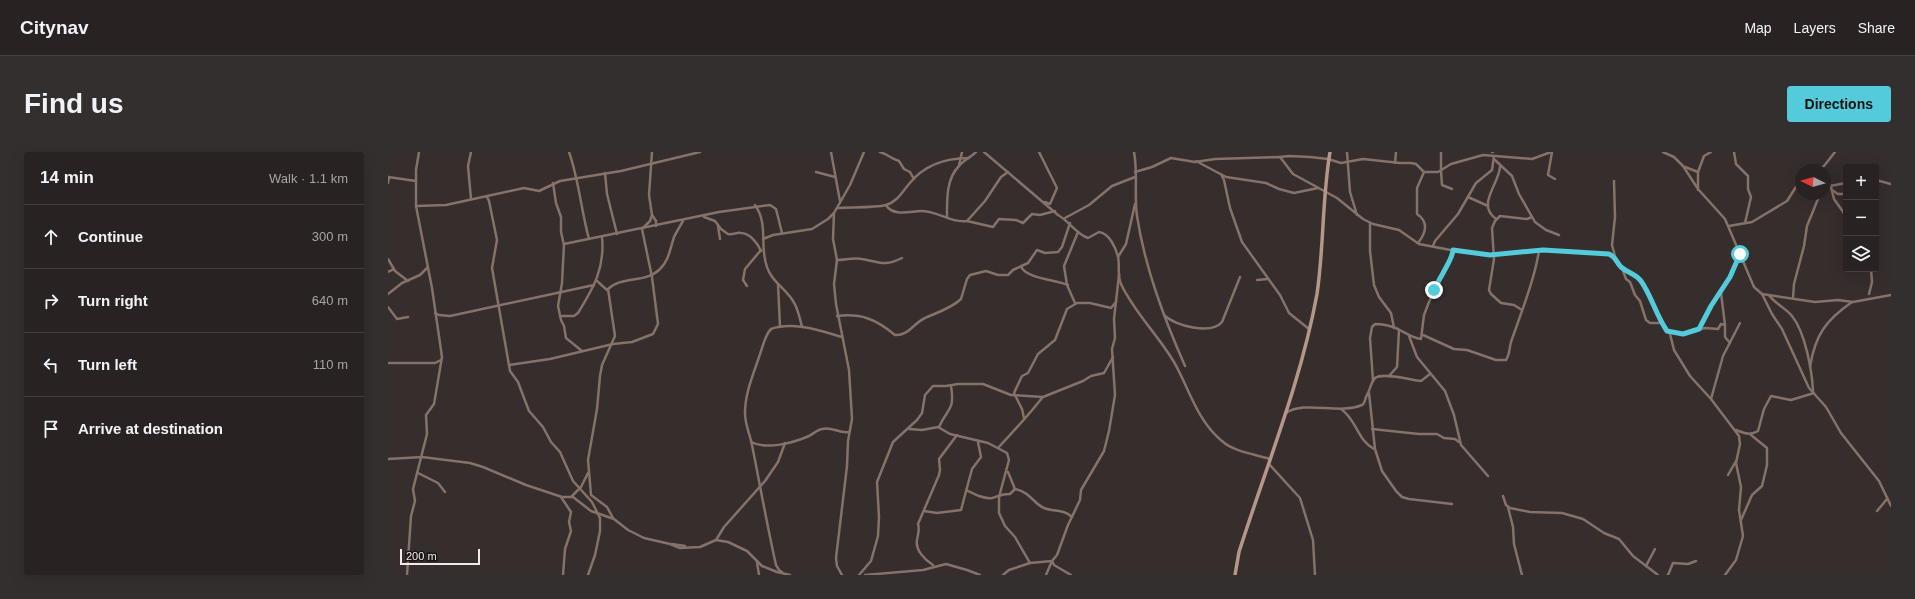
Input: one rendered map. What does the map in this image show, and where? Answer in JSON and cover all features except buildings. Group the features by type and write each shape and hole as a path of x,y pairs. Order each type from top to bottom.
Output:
{"main road":[{"path":"1235,575 1239,552 1284,414 1309,329 1317,294 1328,159 1330,152"}],"street":[{"path":"407,575 411,516 414,505 413,490 427,434 426,414 433,406 442,360 428,268 416,206 418,152"},
{"path":"471,152 468,166 472,196 471,200"},
{"path":"569,152 589,239"},
{"path":"652,152 649,195 652,215 656,221 656,226"},
{"path":"416,206 446,204 471,200 524,188 539,191 553,182 621,171 652,164 673,156 700,152"},
{"path":"831,152 840,202"},
{"path":"763,239 782,233 812,229 834,213 850,185 864,152"},
{"path":"880,152 887,155 892,160 898,161 904,169 910,172 914,179"},
{"path":"959,166 962,152"},
{"path":"947,217 948,187 953,174 959,166 976,152"},
{"path":"984,152 994,162 1070,223 1078,232 1088,238 1099,232 1104,233 1114,246 1118,257 1121,284 1173,362 1197,409 1213,434 1228,446 1269,461 1300,498 1313,540 1315,575"},
{"path":"1039,152 1056,188 1052,202 1043,202"},
{"path":"1134,152 1136,202 1148,266 1164,315 1185,366"},
{"path":"1347,152 1350,192 1357,215"},
{"path":"1395,163 1396,152"},
{"path":"1441,152 1442,185 1452,189"},
{"path":"1135,172 1171,158 1196,161 1292,156 1328,159 1340,163 1363,159 1395,163 1415,163 1424,172 1437,173 1451,164 1478,156 1493,154 1532,159 1552,152 1548,175 1555,179"},
{"path":"1663,152 1674,157 1683,166 1698,190 1719,210 1729,226 1754,287 1762,294 1772,314 1782,329 1807,385 1826,407 1841,433 1879,481 1891,506"},
{"path":"1698,190 1698,172 1704,156 1711,152"},
{"path":"1734,152 1734,161 1748,176 1748,189 1751,197 1745,223"},
{"path":"1826,164 1836,152"},
{"path":"1493,154 1500,167 1512,176 1519,194 1535,222 1546,230 1559,236"},
{"path":"1433,246 1435,240 1458,214 1476,183 1492,170 1493,154"},
{"path":"1280,157 1294,174 1340,201 1357,215 1370,223 1395,229 1418,243 1453,250 1494,255 1538,251 1603,253 1613,256 1622,267 1626,279 1630,282 1636,296 1640,301 1646,320 1650,323 1662,323"},
{"path":"837,208 886,205 899,196 914,179 935,163 969,158"},
{"path":"1196,161 1233,179 1266,183 1279,189 1296,193 1319,188"},
{"path":"1683,166 1698,172"},
{"path":"1497,219 1491,214 1488,206 1490,192 1498,176 1500,167"},
{"path":"816,172 835,177"},
{"path":"967,221 985,201 1001,177 1008,172"},
{"path":"1418,243 1423,234 1425,222 1423,218 1417,214 1416,190 1424,172"},
{"path":"604,173 607,194 617,234"},
{"path":"1221,174 1240,238 1254,262 1280,294 1289,313 1309,329"},
{"path":"388,183 389,177 416,182"},
{"path":"1064,218 1089,205 1112,186 1135,177"},
{"path":"1614,181 1615,217 1612,246 1617,260"},
{"path":"1879,181 1891,184"},
{"path":"553,182 556,203 562,217 561,232 564,245 561,291 558,306 566,338 582,350"},
{"path":"1831,186 1843,184"},
{"path":"1729,226 1755,220 1787,201 1795,187"},
{"path":"1832,190 1838,194 1843,194"},
{"path":"1832,190 1834,199 1843,212"},
{"path":"487,197 489,200 497,240 492,268 511,373 518,382 529,411 543,427 551,442 561,453 573,481 592,502 601,522 594,560 588,575"},
{"path":"1468,197 1488,206"},
{"path":"1793,298 1794,284 1804,246 1807,226 1818,200"},
{"path":"1118,257 1126,244 1136,202"},
{"path":"564,245 683,220 770,204 774,206 782,233"},
{"path":"886,205 889,209 905,214 921,211 947,217 957,222 967,221 993,227 999,219 1016,220 1023,223 1032,214 1040,215 1055,211"},
{"path":"755,206 764,226 762,249 768,270 795,303 802,327"},
{"path":"834,213 833,238 836,260 834,284 837,316 850,381 852,420 849,432 836,558 837,566 842,575"},
{"path":"642,229 650,221 652,215"},
{"path":"1522,310 1514,305 1501,303 1490,292 1494,255 1492,230 1497,219 1502,216 1524,219 1532,217"},
{"path":"704,217 715,221 728,234 746,234 762,249"},
{"path":"608,290 615,284 652,275 660,270 667,261 674,238 683,220"},
{"path":"837,316 851,315 866,318 886,327 895,335 899,336 925,318 929,318 962,299 968,277 970,275 986,271 998,276 1007,275 1030,261 1038,250 1044,253 1058,252 1062,247 1070,223"},
{"path":"1370,223 1370,251 1374,285 1379,297 1391,313 1394,328"},
{"path":"718,225 720,238"},
{"path":"509,365 550,359 582,350 612,344 638,341 656,331 658,324 652,275 642,229"},
{"path":"1075,303 1068,286 1064,266 1078,232"},
{"path":"560,316 572,316 578,313 597,281 601,265 602,237"},
{"path":"748,286 743,280 745,269 762,249"},
{"path":"1284,414 1291,410 1299,409 1342,409 1363,405 1373,381 1370,332 1374,324 1394,328 1409,336 1421,339 1423,335 1424,315 1428,302 1443,271 1451,259 1453,250"},
{"path":"1423,335 1454,349 1467,350 1492,359 1505,360 1509,355 1538,251"},
{"path":"1699,329 1730,277 1740,254"},
{"path":"836,260 855,258 879,264 888,264 902,258"},
{"path":"388,259 394,269 409,281"},
{"path":"1020,266 1024,273 1031,276 1068,286"},
{"path":"1622,267 1642,282 1662,323 1671,336 1674,350 1690,376 1711,399 1734,429 1740,440 1736,461 1728,475"},
{"path":"388,294 402,284 420,275 428,268"},
{"path":"388,272 394,269"},
{"path":"1046,575 1052,561 1057,555 1072,516 1080,500 1082,488 1102,455 1106,443 1114,402 1112,349 1115,338 1114,319 1119,272"},
{"path":"1869,294 1872,282 1871,272"},
{"path":"1164,315 1174,323 1184,326 1208,328 1218,326 1222,322 1240,277"},
{"path":"1257,280 1268,279"},
{"path":"597,281 608,290 615,333 601,369 597,409 588,460 588,473 591,495 607,507 614,519"},
{"path":"778,283 780,327"},
{"path":"434,312 440,315 450,316 499,307 543,297 561,291 594,285"},
{"path":"1721,292 1725,337 1730,343"},
{"path":"1762,294 1815,302 1838,300 1853,302 1891,295"},
{"path":"1769,295 1792,315 1802,332 1814,392"},
{"path":"1024,418 1022,409 1014,392 1022,376 1028,373 1040,353 1055,340 1064,312 1075,303 1090,303 1111,308 1117,301"},
{"path":"1809,370 1814,347 1822,329 1839,311 1853,302"},
{"path":"388,307 397,319 408,317"},
{"path":"435,318 440,315"},
{"path":"1667,331 1683,334 1699,329 1718,329 1721,324 1725,325"},
{"path":"1711,399 1723,356 1740,324"},
{"path":"777,572 751,442 747,429 745,413 749,385 770,331 780,327 802,327 823,330 842,337"},
{"path":"1388,376 1397,367 1399,330"},
{"path":"1409,336 1417,357 1446,392 1460,435 1460,442"},
{"path":"859,575 871,561 878,536 879,517 876,482 893,442 909,429 922,413 925,395 930,389 935,385 951,386 958,384 985,384 1015,396 1043,397 1083,381 1091,376 1104,373 1113,357"},
{"path":"388,363 436,363 442,360"},
{"path":"436,363 441,366"},
{"path":"1373,381 1378,377 1388,376 1421,381 1430,374"},
{"path":"939,427 952,406 953,399 951,386"},
{"path":"1369,392 1372,408 1372,429 1375,449 1382,471 1402,497 1452,504"},
{"path":"1750,434 1756,432 1760,428 1764,409 1771,396 1791,400 1814,392"},
{"path":"997,448 1015,432 1024,418 1033,410 1043,397"},
{"path":"1342,409 1350,416 1362,441 1375,449"},
{"path":"909,429 922,430 939,427 948,433 978,442 988,443 1004,450 1008,455 1007,470 999,494 1001,519 1030,562"},
{"path":"751,442 760,445 785,443 808,436 822,429 849,432"},
{"path":"1372,429 1420,434 1437,434 1444,438 1455,439 1460,442 1488,476"},
{"path":"1734,429 1750,434 1767,448 1767,462 1762,486 1752,495 1740,520"},
{"path":"933,565 920,552 917,545 919,531 918,524 940,470 939,459 957,435"},
{"path":"924,511 937,513 942,511 960,511 973,468 981,457 978,442"},
{"path":"716,540 724,527 760,487 778,462 785,443"},
{"path":"388,459 422,457 470,463 492,469 526,485 560,496 576,498 591,511 614,519 631,532 651,540 680,548 700,547 716,540 728,542 747,551 762,566 777,572 785,573"},
{"path":"1725,575 1738,556 1743,534 1740,520 1741,487 1736,461"},
{"path":"1007,470 1015,489 1029,495 1044,508 1066,512 1072,516"},
{"path":"571,497 581,487 588,473"},
{"path":"418,474 438,483 445,492"},
{"path":"966,490 984,497 993,497 999,494 1010,494 1015,489"},
{"path":"560,496 571,512 569,522 571,531 565,549 563,575"},
{"path":"1503,496 1514,527 1514,544 1522,575"},
{"path":"1877,511 1887,499"},
{"path":"1507,506 1530,512 1562,513 1583,519 1604,533 1619,539 1633,556 1658,575"},
{"path":"1646,566 1655,550"},
{"path":"756,560 759,575"},
{"path":"1004,575 1009,570 1030,562 1052,561"},
{"path":"1052,561 1054,565 1071,575"},
{"path":"1668,575 1674,563 1688,564 1696,561"},
{"path":"865,575 928,569 946,564 980,575"},
{"path":"776,568 780,572 790,575"}],"route":[{"path":"1434,290 1438,280 1451,259 1453,250 1490,255 1543,250 1609,254 1615,258 1623,269 1634,274 1642,282 1650,296 1659,319 1667,331 1686,334 1699,329 1711,306 1730,277 1740,254"}]}
